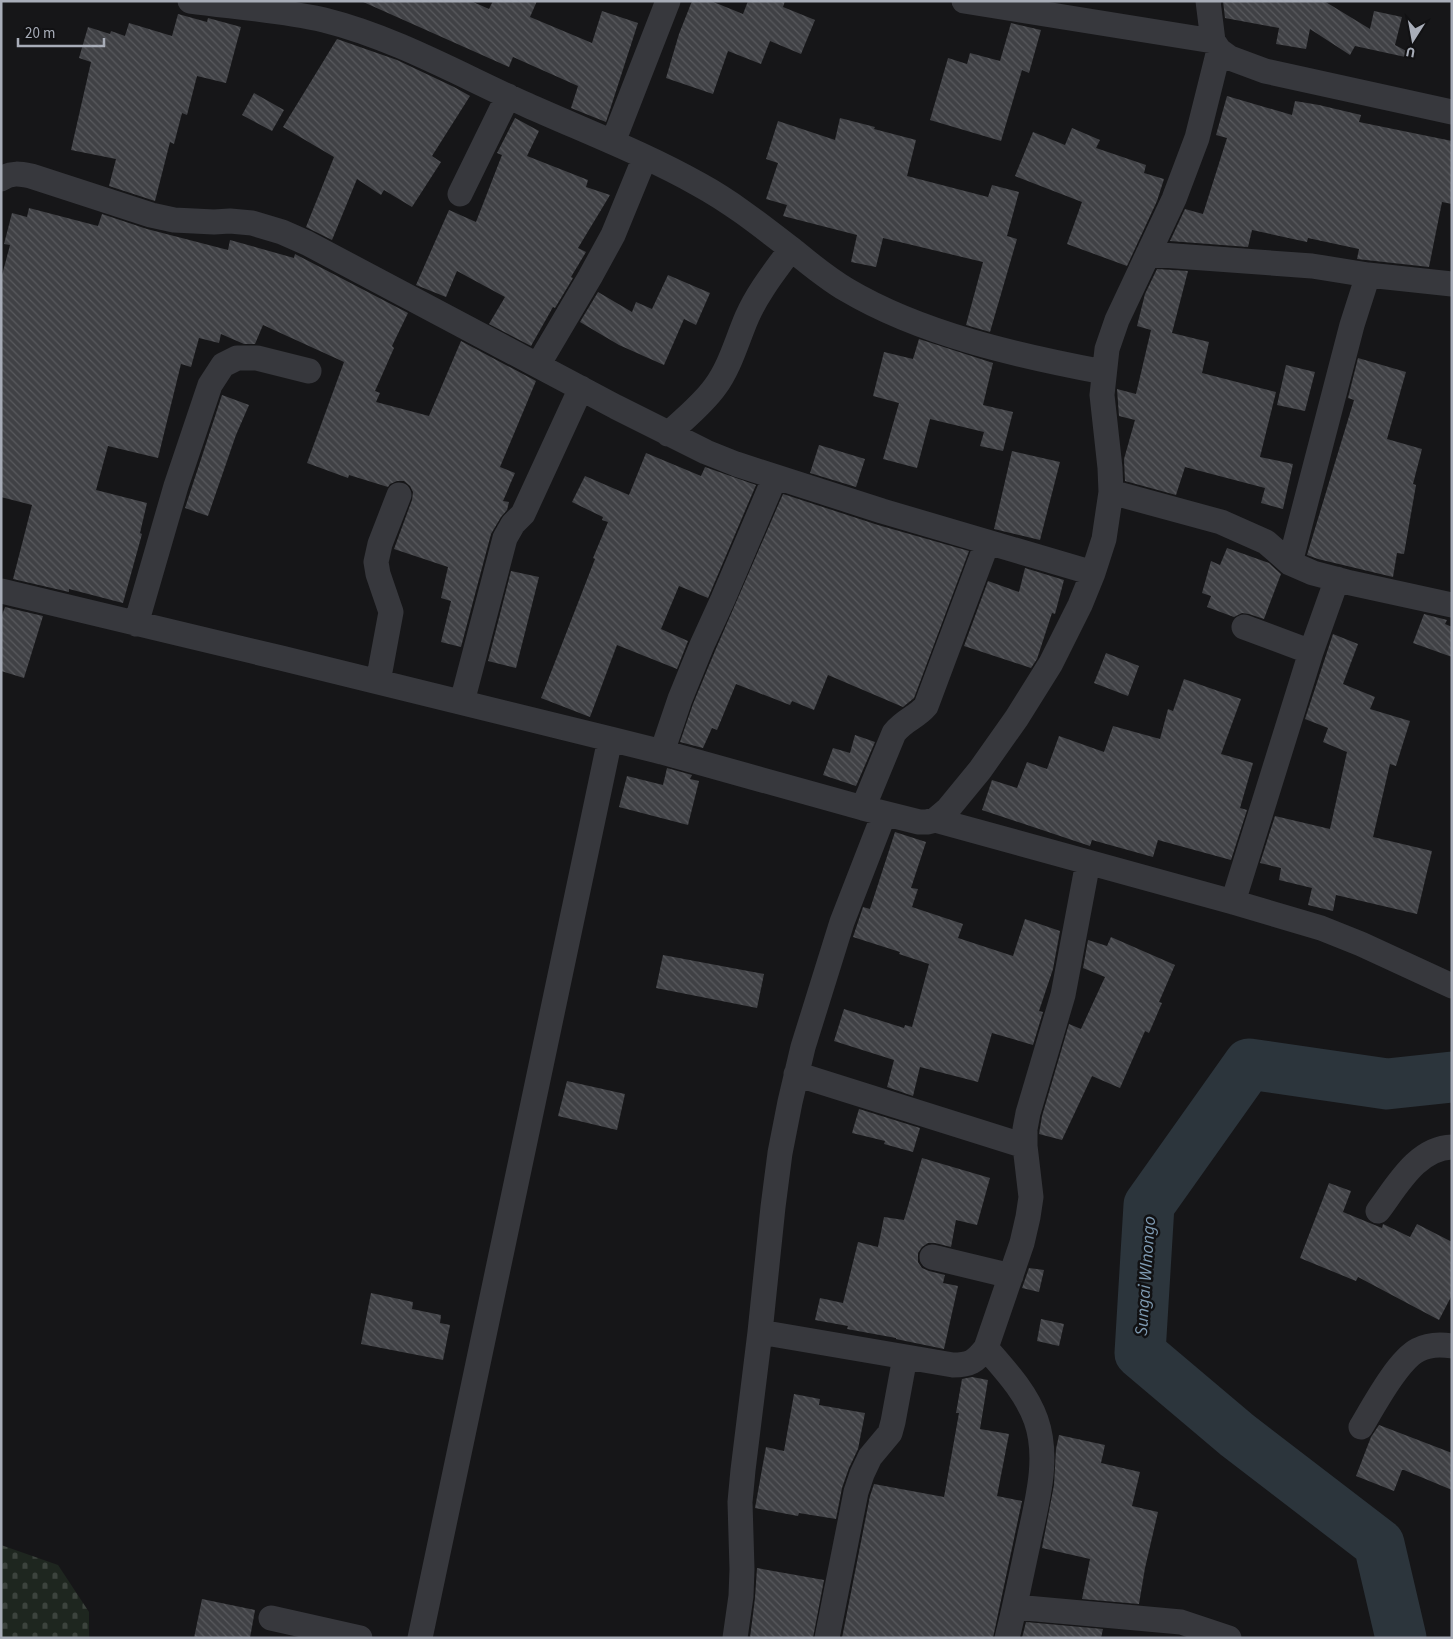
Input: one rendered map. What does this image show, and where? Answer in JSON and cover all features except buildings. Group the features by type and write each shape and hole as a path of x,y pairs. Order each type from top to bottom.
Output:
{"street":[{"path":"191,1 290,14 359,30 428,57 508,96 645,157 700,185 726,201 845,289 872,304 939,330 986,344 1048,361 1104,372"},
{"path":"613,142 668,1"},
{"path":"964,1 1216,45 1230,58 1265,71 1452,112"},
{"path":"1,592 462,702 662,752 919,822 935,820 942,816 960,797 1034,691 1052,662 1094,573 1104,539 1111,492 1102,395 1106,349 1117,320 1174,199 1197,138 1216,45 1208,1"},
{"path":"460,194 508,96"},
{"path":"538,365 590,278 613,235 645,157"},
{"path":"1,179 10,174 31,176 151,215 174,220 252,223 282,232 307,243 668,434 706,452 775,477 987,543 1094,573"},
{"path":"668,434 715,387 724,373 747,317 760,292 791,249"},
{"path":"1148,254 1312,266 1368,275 1452,284"},
{"path":"1290,563 1352,325 1368,275"},
{"path":"136,624 176,486 214,378 224,365 237,358 257,358 309,371"},
{"path":"462,702 505,538 513,524 523,514 581,388"},
{"path":"662,752 680,699 698,655 775,477"},
{"path":"1111,492 1221,522 1266,542 1290,563 1313,573 1452,605"},
{"path":"378,682 391,612 378,574 376,562 380,544 398,495"},
{"path":"735,1638 741,1596 740,1502 742,1470 760,1332 773,1207 782,1145 796,1074 874,811 894,733 901,724 922,711 926,706 987,543"},
{"path":"1233,902 1311,652 1337,579"},
{"path":"1244,627 1311,652"},
{"path":"420,1638 610,739"},
{"path":"935,820 1321,928 1452,986"},
{"path":"760,1332 953,1365 965,1365 974,1362 986,1348 1022,1243 1031,1197 1025,1129 1063,995 1088,862"},
{"path":"796,1074 1025,1146"},
{"path":"1378,1211 1410,1169 1425,1155 1441,1147 1452,1147"},
{"path":"932,1257 1011,1276"},
{"path":"1360,1427 1399,1368 1416,1350 1430,1345 1452,1346"},
{"path":"986,1348 1009,1374 1025,1398 1036,1420 1042,1459 1038,1492 1007,1638"},
{"path":"827,1638 856,1492 870,1458 890,1433 905,1357"},
{"path":"1015,1607 1181,1622 1229,1638"},
{"path":"271,1618 360,1638"}],"green space":[{"path":"1,1545 58,1565 89,1612 89,1638 1,1638"}],"waterway":[{"name":"Sungai WInongo","path":"1401,1638 1379,1544 1237,1435 1140,1353 1149,1205 1249,1064 1387,1084 1452,1077"}]}
